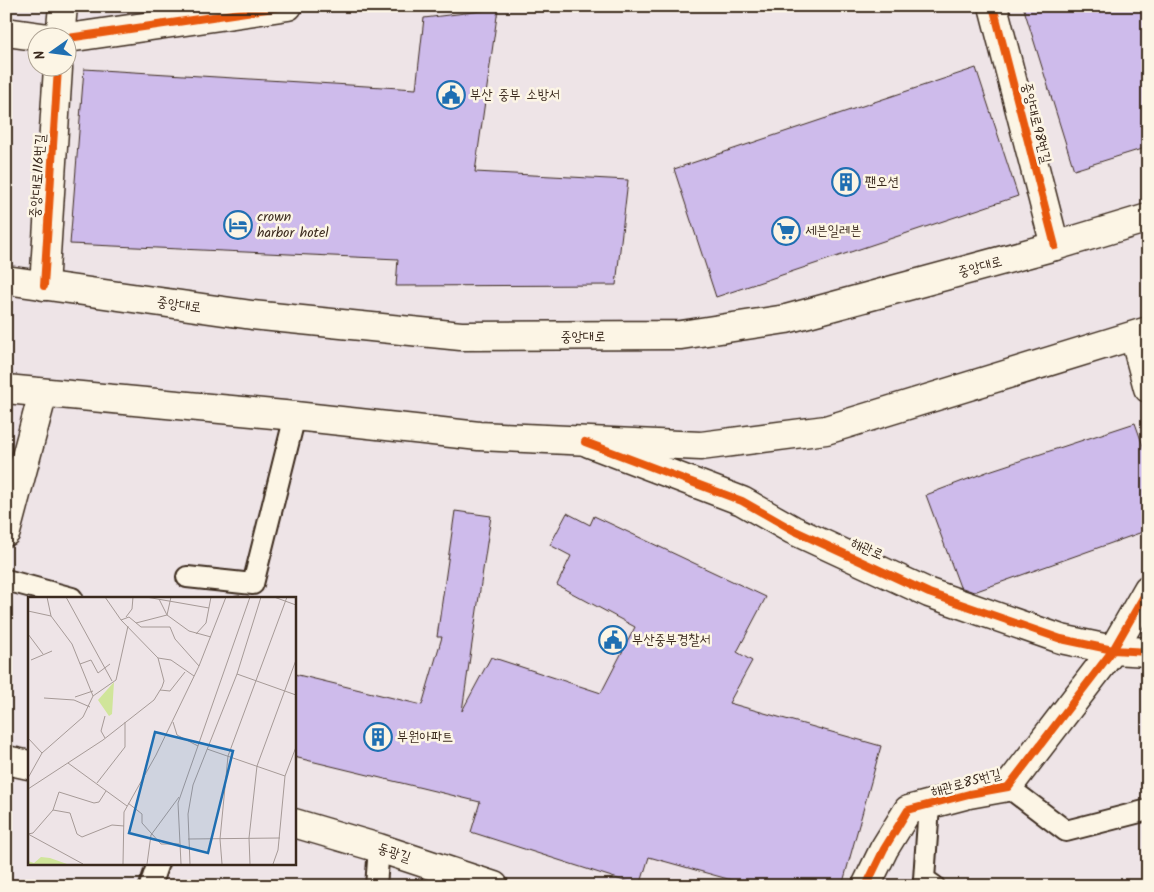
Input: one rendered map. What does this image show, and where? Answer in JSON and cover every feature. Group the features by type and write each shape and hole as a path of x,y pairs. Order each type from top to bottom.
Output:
{"main road":[{"path":"61,28 64,6"},
{"path":"78,37 288,6"},
{"name":"중앙대로98번길","path":"994,6 1055,246"},
{"path":"6,32 28,35"},
{"name":"중앙대로116번길","path":"44,286 57,78"},
{"name":"중앙대로","path":"6,280 252,315 461,336 681,335 786,319 1055,246 1148,218"},
{"path":"6,389 295,416 479,436 701,446 826,430 1141,334 1148,388"},
{"path":"6,532 43,393"},
{"name":"해관로","path":"586,442 742,501 793,530 929,593 1061,639 1113,650 1148,652"},
{"name":"해관로85번길","path":"866,886 884,849 908,810 969,794 1008,787 1113,650 1148,589"},
{"path":"6,760 28,764"},
{"name":"동광길","path":"295,824 379,848 494,886"}],"lane":[{"path":"187,577 253,584 295,416"},
{"path":"6,580 68,597"},
{"name":"해관로85번길","path":"1008,787 1066,831 1148,810"},
{"name":"해관로85번길","path":"929,806 924,880 934,886"},
{"path":"376,886 379,848"},
{"path":"150,886 158,864"}],"building":[{"path":"1023,6 1140,6 1148,33 1148,147 1074,170"},
{"path":"498,9 475,172 628,180 616,285 396,286 398,259 70,244 84,69 416,89 424,18"},
{"name":"팬오션","path":"976,68 1018,196 716,297 674,169"},
{"path":"1135,423 1148,460 1148,530 974,592 960,587 926,495 992,470"},
{"path":"455,511 491,516 462,711 491,657 601,693 635,627 557,585 571,556 550,545 567,513 590,525 594,516 766,597 737,652 752,661 729,703 881,746 842,886 753,886 649,857 640,886 471,832 480,802 295,757 295,674 422,705 442,637 437,637"}],"cycle path":[{"path":"78,37 288,6"},
{"path":"993,6 1055,246"},
{"path":"44,286 57,78"},
{"path":"585,442 742,501 793,530 929,593 1061,639 1113,650 1148,652"},
{"path":"866,886 884,849 908,810 969,794 1008,787 1113,650 1148,589"}],"place":[{"name":"부산 중부 소방서","path":"451,95"},
{"name":"팬오션","path":"846,182"},
{"name":"crown harbor hotel","path":"238,225"},
{"name":"세븐일레븐","path":"786,231"},
{"name":"부산중부경찰서","path":"613,640"},
{"name":"부원아파트","path":"378,737"}]}
